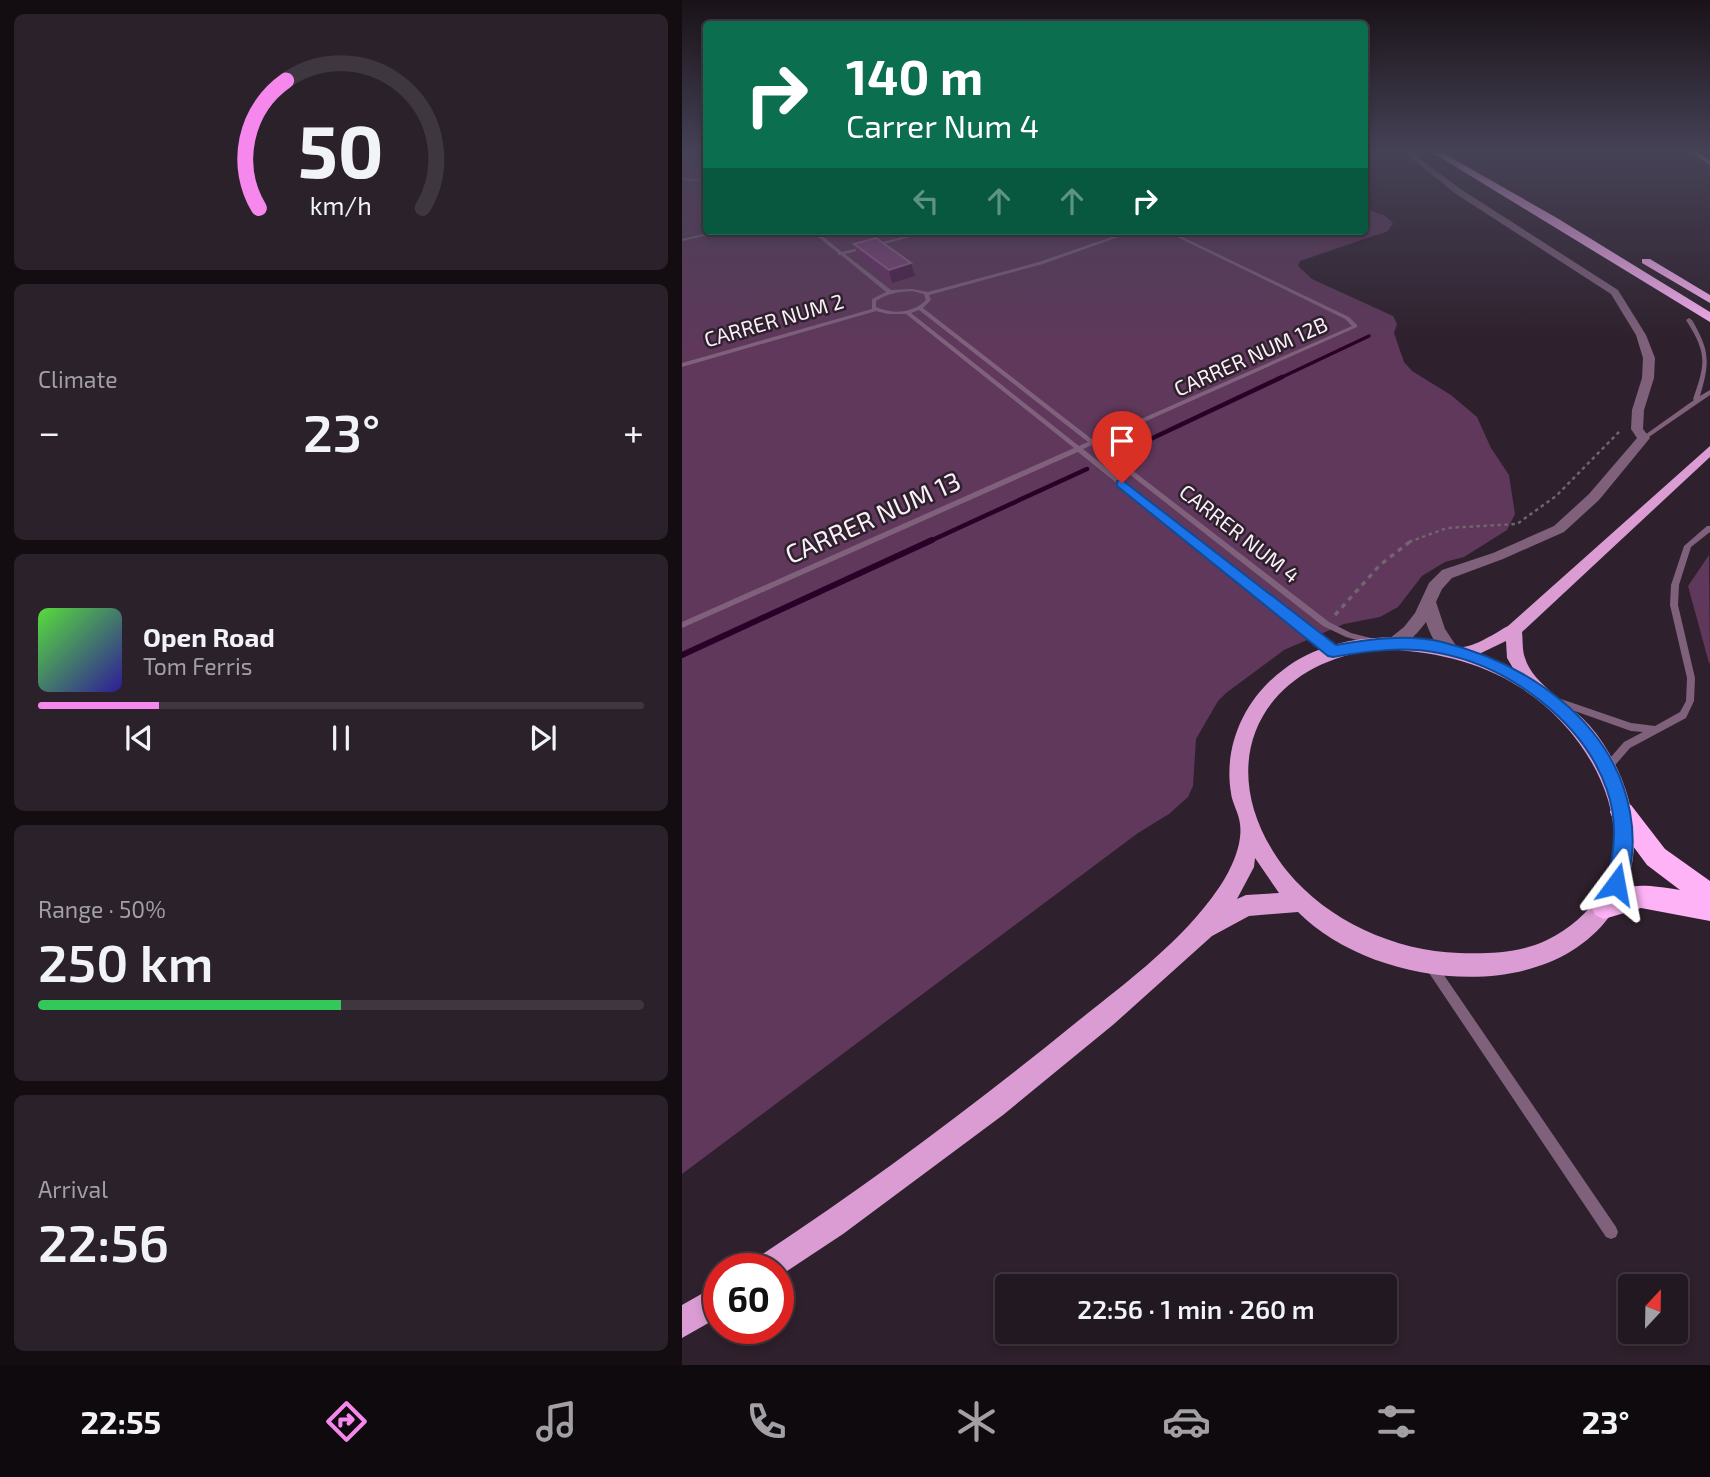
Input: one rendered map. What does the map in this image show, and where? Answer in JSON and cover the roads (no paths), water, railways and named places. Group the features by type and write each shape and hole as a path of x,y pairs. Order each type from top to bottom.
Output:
{"highway":[{"path":"1547,217 1709,318"},
{"path":"1575,220 1596,232"},
{"path":"1640,258 1709,300"},
{"path":"1622,812 1656,857 1709,897"},
{"path":"1604,906 1641,896 1709,908"}],"main road":[{"path":"1457,652 1488,644 1514,629 1709,450"},
{"path":"1514,629 1516,658 1532,686"},
{"path":"1386,643 1457,652 1505,670 1549,698 1582,731 1607,768 1622,812 1625,836 1623,861 1616,884 1604,906 1586,927 1562,945 1533,958 1478,967 1430,964 1395,955 1361,941 1329,923 1302,901 1271,866 1250,829 1239,788 1240,750 1252,716 1272,688 1285,676 1316,658 1333,652 1386,643"},
{"path":"1203,929 1243,867 1250,829"},
{"path":"789,1253 994,1106 1105,1015 1203,929 1246,906 1302,901"},
{"path":"682,1323 703,1309"}],"street":[{"path":"1386,643 1410,631 1422,616 1435,587 1447,574 1498,556 1559,529 1594,497 1644,438 1638,429 1637,419 1648,378 1649,358 1642,335 1615,292 1498,217"},
{"path":"1429,600 1437,631 1457,652"}],"lane":[{"path":"682,240 705,235"},
{"path":"818,235 890,292"},
{"path":"840,254 916,235"},
{"path":"927,294 929,300 920,308 907,312 886,313 876,309 874,300 890,292 912,290 927,294 1041,263 1122,235"},
{"name":"CARRER NUM 12B","path":"1080,450 1355,326 1347,318 1175,235"},
{"name":"CARRER NUM 4","path":"920,308 1326,624 1349,635 1386,643"},
{"name":"CARRER NUM 2","path":"682,365 876,309"},
{"name":"CARRER NUM 4","path":"907,312 1333,652"},
{"path":"1689,320 1708,345 1709,352 1705,379 1696,399"},
{"path":"1644,438 1709,392"},
{"name":"CARRER NUM 13","path":"682,625 1080,450"},
{"path":"1607,768 1626,745 1682,715 1691,701 1691,678 1674,605 1675,585 1688,546 1709,528"},
{"path":"1549,698 1631,727 1653,729"},
{"path":"1430,964 1611,1232"}],"waterway":[{"path":"1278,379 1369,336"},
{"path":"1123,452 1282,377"},
{"path":"928,542 1087,469"},
{"path":"682,655 932,540"}]}
